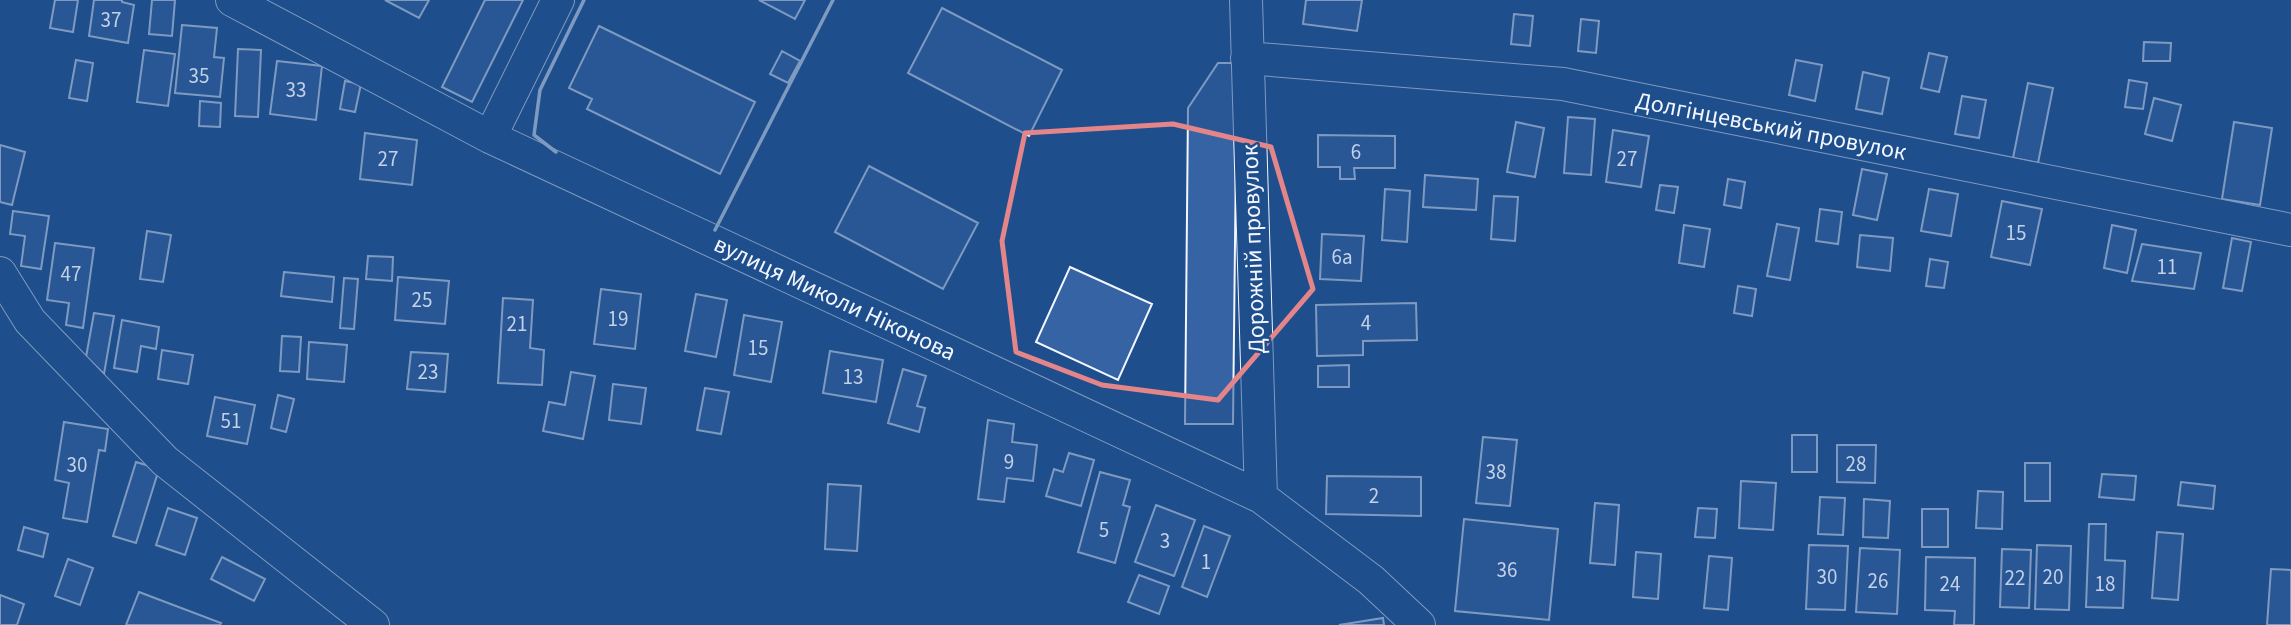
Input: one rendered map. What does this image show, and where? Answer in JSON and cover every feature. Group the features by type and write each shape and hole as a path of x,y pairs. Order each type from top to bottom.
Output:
{"street":[{"name":"вулиця Миколи Ніконова","path":"232,0 490,137 1261,497 1371,580 1419,625"},
{"path":"490,137 558,0"},
{"name":"Дорожній провулок","path":"1246,0 1261,497"},
{"name":"Долгінцевський провулок","path":"1247,58 1563,84 2291,230"},
{"path":"0,273 30,321 165,461 373,625"}],"highlighted area":[{"path":"1173,124 1271,147 1313,289 1218,400 1102,385 1016,352 1002,241 1025,133"}],"building":[{"path":"55,0 78,0 73,32 50,28"},
{"path":"94,0 122,0 134,5 128,43 89,36"},
{"path":"152,0 175,0 172,36 149,34"},
{"path":"385,0 429,0 419,18"},
{"path":"485,0 523,0 472,102 442,87"},
{"path":"759,0 805,0 795,19"},
{"path":"1306,0 1362,0 1357,31 1303,24"},
{"path":"942,8 1062,70 1029,136 908,73"},
{"path":"1514,14 1533,16 1530,46 1511,44"},
{"path":"1581,19 1599,21 1596,53 1578,51"},
{"path":"182,25 217,28 214,57 224,58 220,97 175,93"},
{"path":"599,26 755,102 720,174 587,109 592,99 569,88"},
{"path":"2144,42 2171,43 2170,61 2143,61"},
{"path":"238,49 261,50 258,117 235,116"},
{"path":"144,50 175,54 168,106 137,102"},
{"path":"782,51 800,61 788,83 770,74"},
{"path":"1929,53 1947,57 1939,92 1921,88"},
{"path":"76,60 93,63 87,101 69,98"},
{"path":"1796,60 1822,65 1815,101 1789,95"},
{"path":"277,61 322,66 316,120 270,114"},
{"path":"1218,63 1237,63 1233,424 1185,424 1188,108"},
{"path":"1863,72 1889,78 1882,114 1856,109"},
{"path":"2129,80 2147,83 2143,109 2125,107"},
{"path":"345,81 361,84 355,112 340,109"},
{"path":"2028,83 2053,88 2038,163 2013,158"},
{"path":"1962,96 1986,100 1979,138 1955,134"},
{"path":"2154,98 2181,105 2172,141 2145,134"},
{"path":"200,101 221,103 220,127 199,126"},
{"path":"1568,117 1595,119 1591,175 1564,173"},
{"path":"1516,122 1544,128 1535,177 1507,172"},
{"path":"2234,122 2272,128 2260,205 2222,199"},
{"path":"1613,130 1649,136 1641,187 1606,182"},
{"path":"365,133 417,140 412,185 360,179"},
{"path":"1318,135 1395,136 1395,168 1354,168 1355,179 1340,179 1340,167 1318,167"},
{"path":"0,145 25,152 12,205 0,202"},
{"path":"869,166 978,223 943,289 835,232"},
{"path":"1862,169 1887,174 1877,220 1853,215"},
{"path":"1425,175 1478,179 1476,210 1423,207"},
{"path":"1728,179 1745,182 1741,208 1724,205"},
{"path":"1660,185 1678,187 1674,213 1656,210"},
{"path":"1385,189 1410,191 1407,242 1382,240"},
{"path":"1929,189 1958,194 1951,236 1921,231"},
{"path":"1494,196 1518,197 1515,241 1491,239"},
{"path":"2002,201 2042,209 2030,265 1991,257"},
{"path":"1820,209 1842,212 1838,244 1816,241"},
{"path":"13,211 49,216 41,269 21,266 25,236 10,234"},
{"path":"1777,224 1799,228 1790,280 1767,276"},
{"path":"1684,225 1710,229 1704,267 1679,263"},
{"path":"2112,225 2136,230 2127,273 2104,268"},
{"path":"147,231 171,235 163,282 140,279"},
{"path":"1322,234 1364,236 1361,281 1320,279"},
{"path":"1860,235 1893,238 1890,271 1857,267"},
{"path":"2232,238 2251,242 2242,291 2223,288"},
{"path":"55,243 94,248 83,328 66,325 69,303 47,300"},
{"path":"2142,244 2201,253 2194,289 2132,281"},
{"path":"368,256 393,257 392,281 366,279"},
{"path":"1930,259 1948,262 1944,288 1926,286"},
{"path":"1070,267 1152,304 1118,380 1036,342"},
{"path":"284,272 334,277 332,302 281,296"},
{"path":"398,277 449,281 445,324 395,320"},
{"path":"344,278 358,279 354,329 340,328"},
{"path":"1738,286 1756,289 1752,316 1734,313"},
{"path":"601,289 641,294 635,349 594,344"},
{"path":"696,294 727,300 716,357 685,351"},
{"path":"503,298 533,300 530,348 544,350 542,385 498,383"},
{"path":"1416,303 1417,340 1363,341 1363,355 1317,356 1316,305"},
{"path":"94,313 114,316 104,374 86,357"},
{"path":"744,315 782,322 771,382 734,375"},
{"path":"122,320 159,327 156,349 141,346 137,372 114,368"},
{"path":"282,336 301,337 299,372 280,371"},
{"path":"309,342 347,345 344,382 307,379"},
{"path":"162,350 193,355 188,384 158,379"},
{"path":"830,351 883,360 876,402 823,393"},
{"path":"411,352 448,354 445,392 407,389"},
{"path":"1349,365 1349,387 1318,387 1318,366"},
{"path":"903,369 926,376 917,406 925,408 919,432 888,423"},
{"path":"571,372 595,376 583,439 543,431 549,402 565,405"},
{"path":"613,384 646,388 641,424 609,420"},
{"path":"705,388 729,392 721,434 697,430"},
{"path":"278,395 294,399 286,432 271,428"},
{"path":"215,397 255,405 247,444 207,436"},
{"path":"988,420 1014,424 1012,442 1037,445 1033,481 1007,478 1004,502 978,499"},
{"path":"64,422 108,429 105,451 99,450 87,522 63,518 69,483 55,480"},
{"path":"1792,435 1817,435 1817,472 1792,472"},
{"path":"1483,437 1517,440 1510,506 1476,503"},
{"path":"1837,445 1876,445 1875,483 1837,482"},
{"path":"1069,453 1094,460 1081,506 1046,496 1054,469 1063,472"},
{"path":"136,462 159,469 136,543 113,536"},
{"path":"2025,463 2050,463 2050,501 2025,501"},
{"path":"1100,472 1130,480 1123,505 1130,507 1115,563 1078,552"},
{"path":"2102,474 2136,476 2134,500 2099,497"},
{"path":"1327,476 1421,477 1421,516 1326,514"},
{"path":"1741,481 1776,483 1773,530 1739,528"},
{"path":"2181,482 2215,486 2213,509 2178,505"},
{"path":"828,484 861,486 857,551 825,549"},
{"path":"1978,491 2003,492 2002,529 1976,528"},
{"path":"1820,497 1845,498 1843,535 1818,534"},
{"path":"1864,499 1890,501 1888,538 1863,537"},
{"path":"1595,503 1619,505 1615,565 1590,563"},
{"path":"1156,505 1195,520 1174,576 1135,562"},
{"path":"168,508 197,518 185,555 156,545"},
{"path":"1698,508 1717,509 1715,538 1695,537"},
{"path":"1922,509 1948,509 1948,547 1922,547"},
{"path":"1464,519 1558,529 1549,620 1455,611"},
{"path":"2089,524 2106,524 2105,560 2125,561 2123,608 2086,607"},
{"path":"1204,526 1230,536 1207,597 1182,587"},
{"path":"24,527 48,534 43,557 18,550"},
{"path":"2157,532 2183,534 2178,600 2152,598"},
{"path":"1809,545 1848,546 1845,610 1806,609"},
{"path":"2037,545 2071,546 2069,610 2035,609"},
{"path":"1860,548 1900,550 1897,614 1856,612"},
{"path":"2002,549 2031,550 2029,608 2000,607"},
{"path":"1636,552 1661,554 1658,599 1633,597"},
{"path":"1709,556 1732,558 1728,610 1704,608"},
{"path":"222,557 265,579 254,601 211,579"},
{"path":"1926,557 1975,558 1974,625 1954,625 1955,611 1925,610"},
{"path":"68,559 93,568 80,605 55,596"},
{"path":"2271,569 2291,570 2291,625 2267,625"},
{"path":"1139,575 1169,586 1159,614 1128,602"},
{"path":"139,592 221,623 126,625"},
{"path":"0,595 24,604 17,625 0,625"},
{"path":"1383,618 1384,625 1339,625"}],"wall":[{"path":"556,152 534,135 540,90 584,0"},
{"path":"715,230 833,0"}]}
